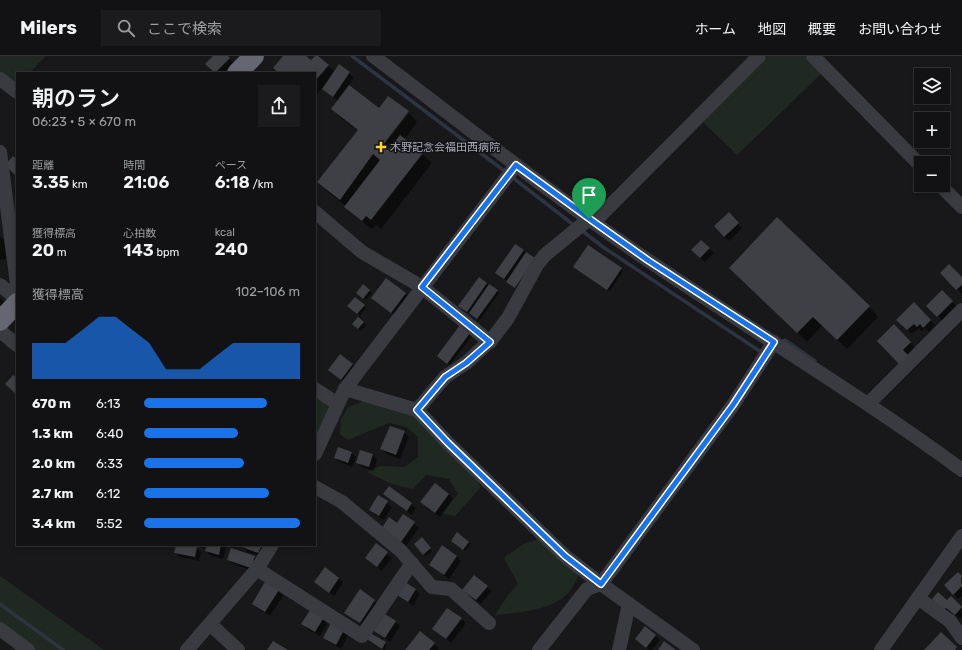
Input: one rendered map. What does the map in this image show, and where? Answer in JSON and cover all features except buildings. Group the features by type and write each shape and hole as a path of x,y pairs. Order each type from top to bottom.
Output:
{"highway":[{"path":"238,72 254,56"},
{"path":"0,321 16,304"}],"street":[{"path":"373,56 591,221 649,261 868,404 962,470"},
{"path":"417,410 445,377 466,363 490,342 508,318 537,266 545,255 591,221 759,56"},
{"path":"813,56 914,159"},
{"path":"0,79 16,91"},
{"path":"0,152 16,276"},
{"path":"316,452 345,390 516,165"},
{"path":"947,192 962,207"},
{"path":"316,213 362,252 422,287 490,342"},
{"path":"0,285 16,298"},
{"path":"868,404 962,310"},
{"path":"0,331 16,344"},
{"path":"539,650 587,589 601,584 733,405 774,342"},
{"path":"316,390 338,404"},
{"path":"345,390 417,410 448,443 565,556 601,584 693,650"},
{"path":"316,488 342,502 400,550 432,588 451,589 490,623"},
{"path":"881,650 962,536"},
{"path":"187,650 258,569 271,546"},
{"path":"258,569 362,643 412,563"},
{"path":"918,598 950,621 962,638"},
{"path":"619,650 629,604"},
{"path":"210,624 238,650"},
{"path":"0,629 28,650"}],"shaded area":[{"path":"0,56 46,56 30,72 16,72 16,85 0,80"},
{"path":"768,56 805,56 822,73 737,155 703,122"},
{"path":"316,391 336,409 316,452"},
{"path":"374,397 417,410 476,469 480,488 455,516 442,513 458,494 449,479 426,475 413,489 392,484 367,472 380,466 405,467 418,457 418,437 406,427 389,423 348,440 340,434 341,420 348,407"},
{"path":"546,537 580,568 575,583 569,592 551,605 517,613 495,615 508,595 518,584 504,558 523,544"},
{"path":"0,576 104,650 27,650 0,631"}],"waterway":[{"path":"352,56 507,173"},
{"path":"512,177 575,226"},
{"path":"580,229 603,247 761,352 764,350"},
{"path":"781,342 785,340 815,361"},
{"path":"0,604 63,650"}],"place":[{"name":"木野記念会福田西病院","path":"381,147"}],"route":[{"path":"516,165 589,219 649,261 774,342 733,405 601,584 565,556 448,443 417,410 445,377 466,363 490,342 422,287 516,165"}]}
